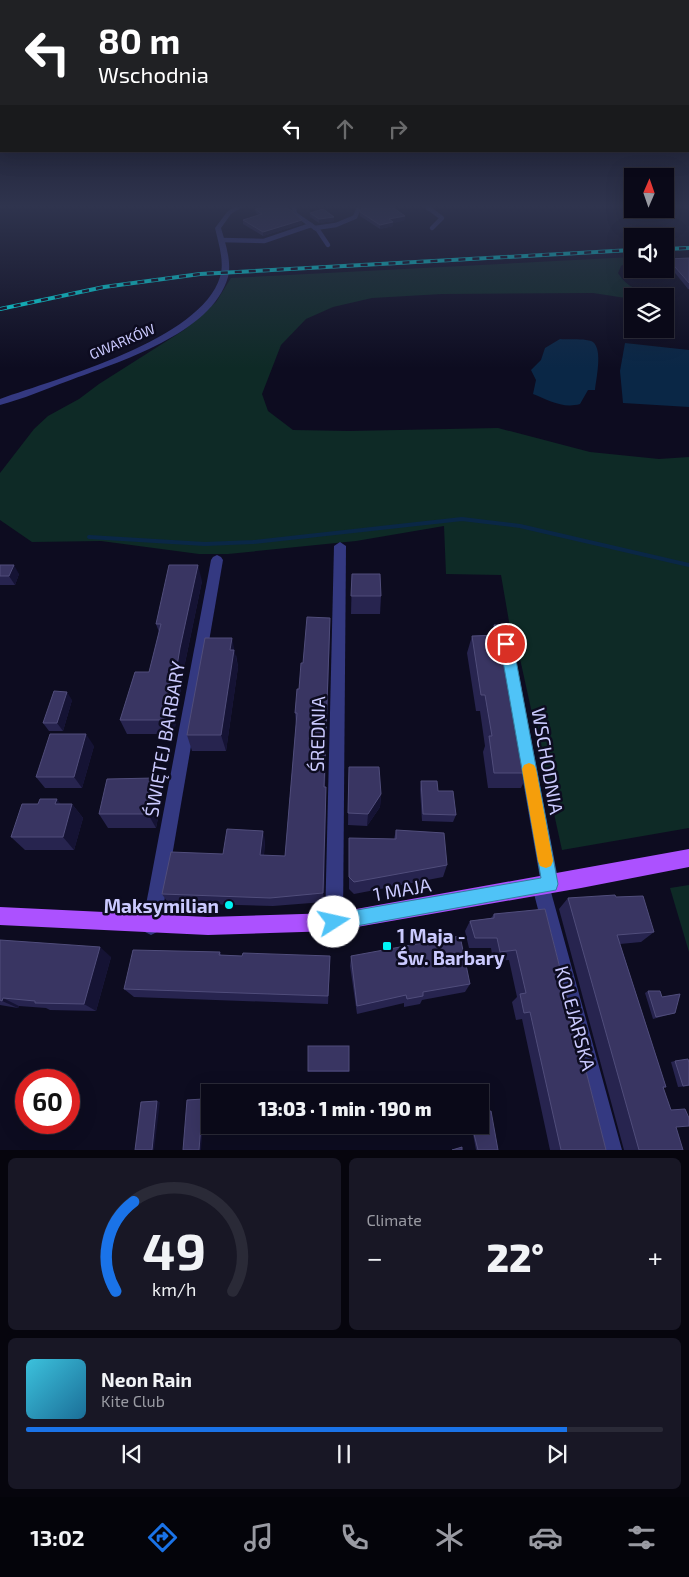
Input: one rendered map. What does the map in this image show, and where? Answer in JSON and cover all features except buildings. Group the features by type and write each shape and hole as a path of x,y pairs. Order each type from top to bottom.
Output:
{"main road":[{"name":"1 MAJA","path":"0,916 152,926 284,926 334,922 689,858"}],"street":[{"name":"GWARKÓW","path":"0,402 133,354 174,333 194,317 219,291 225,275 223,261"},
{"name":"ŚREDNIA","path":"334,922 340,546"},
{"name":"ŚWIĘTEJ BARBARY","path":"152,926 217,560"},
{"name":"WSCHODNIA","path":"506,644 546,885"},
{"name":"KOLEJARSKA","path":"546,885 611,1150"}],"green space":[{"path":"562,261 624,261 624,264 621,266 618,273 625,282 634,288 624,288 624,298 593,293 442,294 372,298 333,307 306,319 281,345 262,394 268,411 293,430 349,431 498,428 590,452 659,459 689,457 689,828 562,850 517,645 512,639 501,575 446,574 444,526 356,541 228,554 199,554 101,541 32,542 0,520 0,473 34,429 48,416 79,399 99,384 184,330 216,302 231,278"},
{"path":"689,885 689,952 670,888"}],"water":[{"path":"560,339 590,341 593,342 598,351 595,390 588,390 580,404 562,405 533,394 536,380 531,370 541,360 545,348"},
{"path":"625,343 689,350 689,407 623,403 620,371"}],"waterway":[{"path":"89,537 205,544 253,542 462,519 520,526 689,565"}],"railway":[{"path":"0,309 104,287 200,274 440,261"}],"slow traffic":[{"path":"529,769 546,861"}],"place":[{"name":"Maksymilian","path":"229,905"},
{"name":"1 Maja - Św. Barbary","path":"387,946"}],"route":[{"path":"334,922 550,884 506,644"}]}
